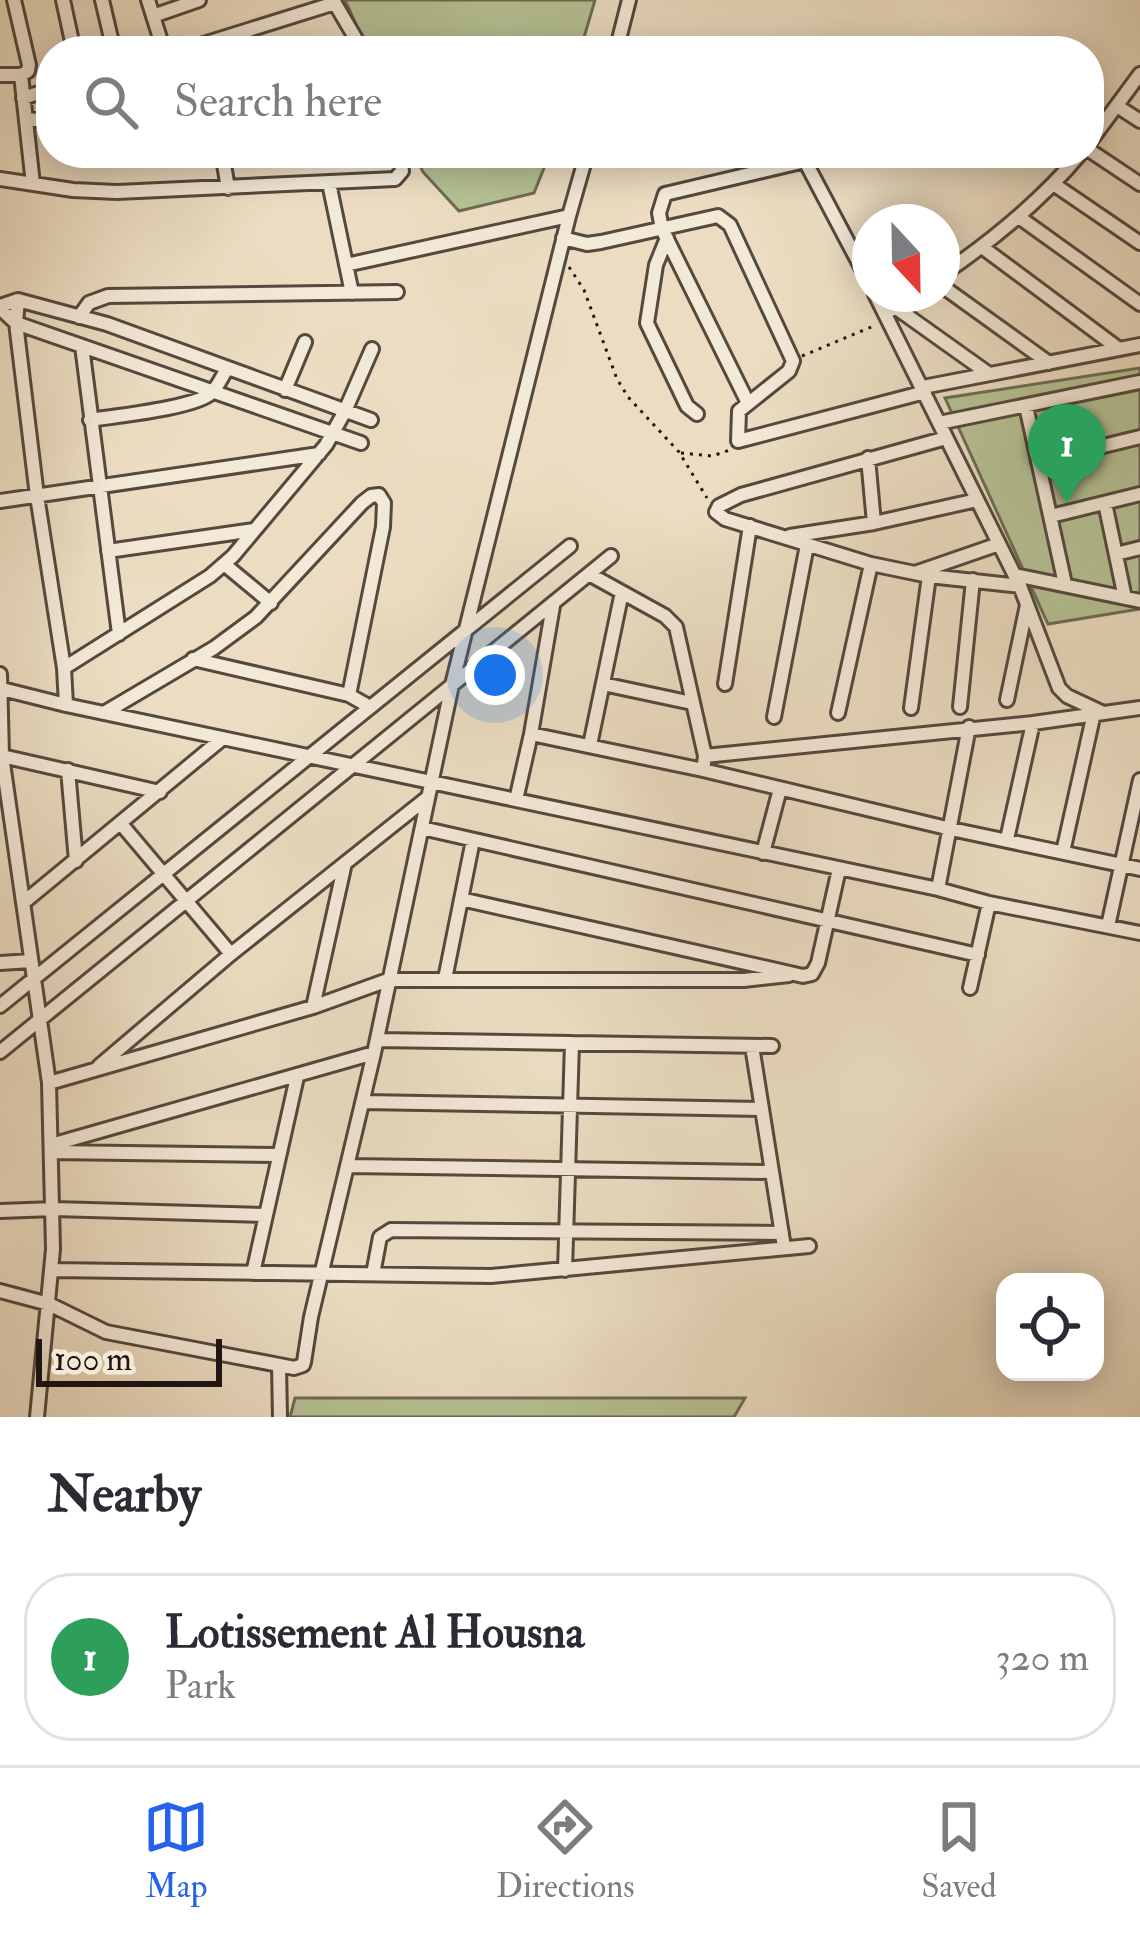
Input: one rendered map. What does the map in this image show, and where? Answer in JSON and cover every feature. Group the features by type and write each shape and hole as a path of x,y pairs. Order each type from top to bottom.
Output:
{"street":[{"path":"0,75 28,71 14,0"},
{"path":"64,0 71,36"},
{"path":"102,0 110,36"},
{"path":"148,0 159,36"},
{"path":"153,16 199,0"},
{"path":"620,36 629,0"},
{"path":"228,36 334,2 354,36"},
{"path":"1104,124 1140,74"},
{"path":"21,75 33,184"},
{"path":"23,98 36,94"},
{"path":"1117,106 1140,121"},
{"path":"26,119 36,120"},
{"path":"1104,160 1140,184"},
{"path":"225,168 228,188"},
{"path":"0,179 117,192 394,179 402,168"},
{"path":"0,1291 50,1304 106,1332 293,1368 304,1362 452,685 582,168"},
{"path":"748,403 665,234 659,212 665,194 772,168"},
{"path":"809,168 852,250"},
{"path":"960,262 1019,217 1069,168"},
{"path":"329,183 352,293"},
{"path":"1055,185 1140,243"},
{"path":"346,266 568,216"},
{"path":"563,238 587,244 665,234 718,216 726,220 793,359 788,371 739,411 738,441 989,374 1140,345"},
{"path":"1019,217 1140,304"},
{"path":"665,234 647,323 687,406 698,415"},
{"path":"982,247 1119,349"},
{"path":"79,316 89,303 108,296 397,292"},
{"path":"960,299 1049,363"},
{"path":"18,300 16,322 66,705"},
{"path":"361,442 16,322 0,307 18,300 107,324 371,420"},
{"path":"890,313 989,374"},
{"path":"890,313 1028,604 1059,688 1097,712"},
{"path":"107,324 88,348 90,420 119,634"},
{"path":"285,390 305,342"},
{"path":"64,668 224,564 320,454 345,411 371,349"},
{"path":"90,420 182,404 213,392 227,369"},
{"path":"939,423 1140,382"},
{"path":"1026,406 1065,584"},
{"path":"1038,462 1140,437"},
{"path":"946,438 741,495 716,512 725,519 871,564 973,580 1065,584 1140,602"},
{"path":"0,501 320,454"},
{"path":"868,458 874,523"},
{"path":"1051,516 1140,494"},
{"path":"104,713 234,635 272,603 362,503 371,496 382,497 383,527 349,695"},
{"path":"785,536 874,523 977,500"},
{"path":"1105,503 1125,598"},
{"path":"725,684 750,526"},
{"path":"108,551 254,530"},
{"path":"922,574 999,544"},
{"path":"774,717 807,545"},
{"path":"0,1006 570,546"},
{"path":"1116,554 1140,548"},
{"path":"0,1052 611,556"},
{"path":"224,564 272,603"},
{"path":"838,712 871,564"},
{"path":"589,574 665,616 676,627 704,763"},
{"path":"911,708 922,574"},
{"path":"960,707 973,580"},
{"path":"590,745 622,592"},
{"path":"516,800 553,604"},
{"path":"1007,700 1028,604"},
{"path":"193,659 349,695 370,707"},
{"path":"37,1417 52,1270 49,1083 2,756 1,681 66,705 357,764 430,790 516,800 1140,933"},
{"path":"603,684 692,703"},
{"path":"704,763 1140,708"},
{"path":"1064,852 1097,712"},
{"path":"1006,839 1033,723"},
{"path":"938,889 969,728"},
{"path":"531,734 704,763 780,789 1140,869"},
{"path":"23,904 223,738"},
{"path":"2,756 160,792"},
{"path":"68,770 76,860"},
{"path":"1108,926 1140,780"},
{"path":"763,853 780,789"},
{"path":"92,1072 430,790"},
{"path":"122,825 231,954"},
{"path":"422,828 978,955"},
{"path":"445,979 473,840"},
{"path":"313,1007 345,863"},
{"path":"49,1083 313,1007 388,980 808,976 814,972 839,869"},
{"path":"460,899 790,975"},
{"path":"970,988 989,903"},
{"path":"0,962 31,961"},
{"path":"566,1270 572,1043"},
{"path":"752,1046 783,1241"},
{"path":"51,1149 297,1077 376,1047 772,1046"},
{"path":"253,1273 297,1077"},
{"path":"363,1102 762,1109"},
{"path":"51,1149 279,1155"},
{"path":"347,1166 772,1172"},
{"path":"0,1211 265,1215"},
{"path":"373,1274 380,1238 391,1230 719,1233 809,1246"},
{"path":"719,1233 721,1254"},
{"path":"52,1270 491,1276 721,1254 783,1241"},
{"path":"279,1365 280,1417"}],"path":[{"path":"559,257 578,277 628,397 679,452 716,512"},
{"path":"793,359 890,313"},
{"path":"679,452 712,457 727,453 738,441"}],"green space":[{"path":"345,0 595,0 584,36 361,36"},
{"path":"421,168 544,168 534,193 459,211"},
{"path":"1140,368 1140,609 1048,624 945,398"},
{"path":"295,1398 745,1398 734,1417 290,1417"}],"place":[{"name":"Lotissement Al Housna","path":"1067,503"}]}
